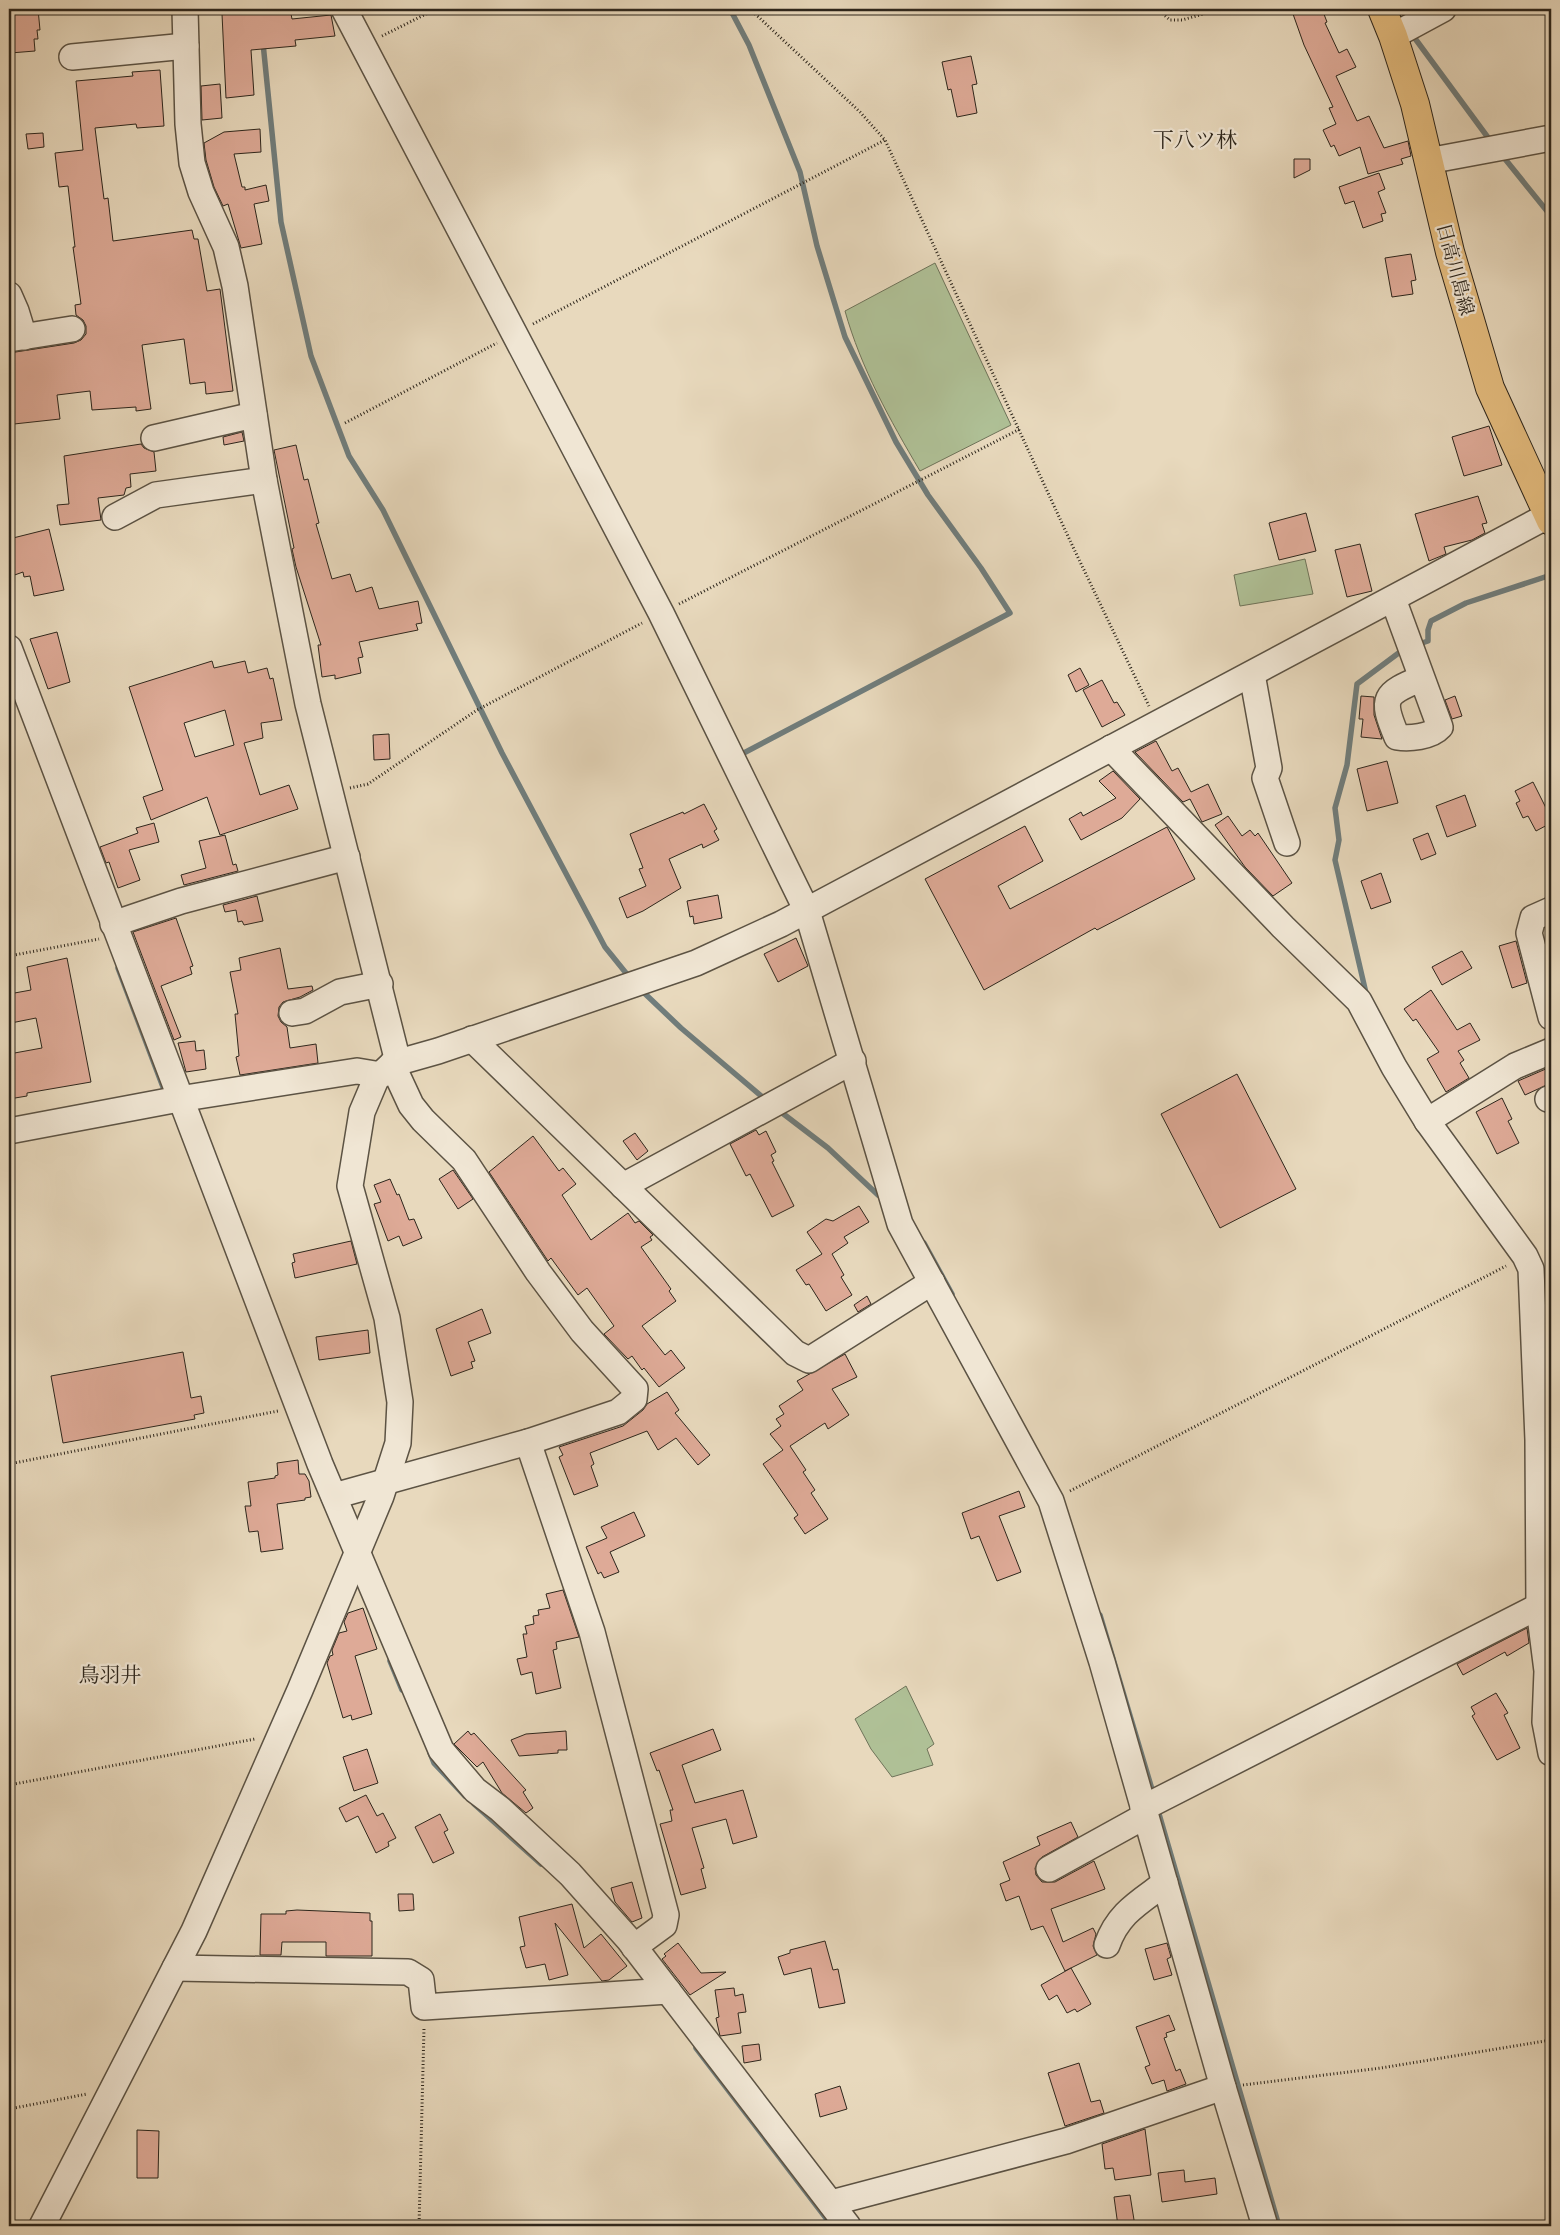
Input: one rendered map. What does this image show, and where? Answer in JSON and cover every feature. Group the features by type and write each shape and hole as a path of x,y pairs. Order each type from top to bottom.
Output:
{"main road":[{"name":"日高川島線","path":"1382,9 1393,36 1415,104 1450,252 1490,388 1550,517"}],"street":[{"path":"185,9 188,124 192,163 200,192 226,247 235,286 264,480 308,704 380,984 390,1067 411,1105 423,1120 464,1160 544,1279 582,1331 635,1389 634,1399 618,1412 528,1442 334,1496"},
{"path":"344,9 661,614 808,911 900,1224 1051,1501 1102,1662 1223,2087 1266,2226"},
{"path":"1393,36 1443,9"},
{"path":"72,57 186,46"},
{"path":"1428,161 1551,138"},
{"path":"9,295 16,311 16,338 72,329"},
{"path":"154,438 254,415"},
{"path":"115,517 156,495 264,480"},
{"path":"9,1131 179,1099 390,1067 696,963 808,911 1111,748 1550,517"},
{"path":"1392,599 1422,678"},
{"path":"9,648 297,1405 441,1750 475,1790 500,1809 582,1887 634,1947 848,2226"},
{"path":"1252,674 1268,760 1269,768 1265,778 1287,844"},
{"path":"1111,748 1283,927 1359,1001 1394,1067 1427,1121 1525,1256 1530,1269 1538,1440 1545,1604 1545,1722 1551,1753"},
{"path":"116,929 181,901 347,857"},
{"path":"1551,910 1533,918 1529,933 1551,1017"},
{"path":"292,1013 306,1011 340,992 380,984"},
{"path":"472,1039 795,1353 809,1360 932,1282"},
{"path":"1427,1121 1515,1066 1551,1051"},
{"path":"623,1186 853,1060"},
{"path":"42,2226 194,1931 358,1551 385,1483 398,1443 400,1402 388,1318 350,1186 362,1112 376,1080 390,1067"},
{"path":"528,1442 592,1632 666,1915 664,1925 634,1947"},
{"path":"1049,1869 1144,1812 1545,1604"},
{"path":"1107,1945 1113,1928 1123,1916 1165,1883"},
{"path":"175,1968 408,1972 421,1980 424,2008 668,1992"},
{"path":"831,2203 1066,2141 1223,2087"}],"path":[{"path":"363,46 436,9"},
{"path":"750,9 860,112 885,140 1157,725"},
{"path":"1157,9 1170,20 1182,20 1221,9"},
{"path":"345,423 885,140"},
{"path":"9,956 116,929"},
{"path":"1051,1501 1525,1256"},
{"path":"9,1464 172,1433 297,1405"},
{"path":"9,1785 280,1735"},
{"path":"419,2226 424,2008"},
{"path":"1223,2087 1381,2068 1551,2040"},
{"path":"9,2109 113,2089"}],"green space":[{"path":"935,263 1011,425 920,471 887,413 868,373 845,311"},
{"path":"1305,559 1313,594 1240,606 1234,575"},
{"path":"906,1686 934,1744 927,1749 933,1765 892,1777 871,1749 855,1719"}],"building":[{"path":"38,9 40,30 37,30 38,39 34,39 35,51 10,53 9,12"},
{"path":"270,9 290,9 292,19 331,15 335,36 295,40 296,46 251,50 254,95 226,98 222,14 270,12"},
{"path":"1305,9 1322,9 1327,22 1325,23 1339,53 1347,49 1356,67 1336,76 1357,121 1369,116 1384,148 1408,141 1411,156 1401,159 1403,164 1368,174 1360,147 1339,156 1334,145 1331,147 1323,130 1336,124 1329,108 1333,107 1304,45 1293,14"},
{"path":"971,56 977,84 972,85 977,113 957,117 951,89 948,90 942,62"},
{"path":"160,70 164,126 137,128 136,124 95,128 104,199 108,198 113,241 192,230 194,239 198,239 207,291 220,289 233,391 206,394 205,382 190,384 184,339 142,345 151,409 136,411 136,407 92,410 90,391 57,395 60,419 14,424 9,384 9,353 74,343 81,340 86,334 86,326 83,320 76,315 75,305 81,304 73,247 75,247 68,186 59,187 55,153 83,150 76,81 133,76 132,72"},
{"path":"220,84 222,118 202,120 201,86"},
{"path":"260,129 261,152 234,154 242,187 245,187 245,190 266,185 269,201 254,204 262,244 241,248 228,204 223,206 214,187 206,160 204,143 224,132"},
{"path":"43,133 44,147 28,149 26,134"},
{"path":"1294,159 1310,159 1310,170 1294,178"},
{"path":"1379,173 1385,189 1378,192 1386,213 1381,214 1383,221 1363,228 1354,201 1345,204 1339,187"},
{"path":"1411,254 1416,280 1411,281 1413,294 1392,297 1385,258"},
{"path":"1489,426 1502,465 1464,476 1452,437"},
{"path":"242,432 244,441 224,445 223,437"},
{"path":"141,444 144,448 154,452 156,471 130,474 131,487 126,488 124,495 98,498 101,520 60,525 57,505 69,504 64,456"},
{"path":"296,445 304,480 308,479 319,523 316,524 332,579 350,574 356,592 372,587 379,609 418,601 422,623 416,624 418,630 359,642 363,657 358,658 361,673 335,679 335,675 322,677 318,645 321,645 296,567 292,549 294,548 274,450"},
{"path":"1478,496 1487,523 1482,524 1485,533 1472,540 1444,547 1446,554 1429,561 1415,514"},
{"path":"1306,513 1316,551 1279,560 1269,523"},
{"path":"49,529 64,590 34,596 30,576 24,577 23,572 9,577 9,539"},
{"path":"1360,544 1372,591 1347,597 1335,550"},
{"path":"57,632 70,682 48,689 30,639"},
{"path":"212,661 214,668 245,661 248,673 267,668 270,679 273,678 282,720 261,723 263,738 244,743 260,795 289,785 298,809 220,835 207,797 151,820 143,797 163,790 129,687","holes":["225,710 234,745 195,757 184,723"]},
{"path":"1080,668 1089,685 1076,692 1068,675"},
{"path":"1102,680 1114,703 1117,702 1125,715 1102,727 1083,690"},
{"path":"1361,696 1374,697 1374,715 1382,739 1361,737 1363,719 1359,719"},
{"path":"1455,696 1462,716 1452,719 1445,700"},
{"path":"389,734 390,759 374,760 373,735"},
{"path":"1156,741 1172,771 1178,768 1191,792 1208,784 1222,814 1202,822 1190,799 1183,802 1135,752"},
{"path":"1387,761 1398,803 1367,811 1357,769"},
{"path":"1113,771 1140,799 1122,818 1081,840 1069,819 1081,812 1083,816 1116,798 1099,781"},
{"path":"1533,782 1551,818 1551,823 1536,831 1528,816 1523,818 1516,803 1520,801 1515,791"},
{"path":"1465,795 1476,826 1447,837 1436,806"},
{"path":"704,804 717,829 714,831 719,840 703,848 702,844 669,859 681,888 643,911 627,918 619,898 646,886 639,869 643,868 630,834 683,812 684,814"},
{"path":"1228,816 1242,836 1250,830 1255,836 1258,833 1292,883 1273,896 1245,867 1215,825"},
{"path":"154,823 159,842 129,850 140,880 118,888 109,862 106,863 100,847 138,833 136,828"},
{"path":"1025,826 1043,861 998,886 1010,909 1167,827 1195,879 1097,930 1095,928 984,990 925,879"},
{"path":"1428,833 1436,854 1421,860 1413,839"},
{"path":"225,835 233,865 236,864 238,871 184,885 181,875 206,868 199,841"},
{"path":"1381,873 1391,902 1371,909 1361,881"},
{"path":"718,895 722,918 694,924 693,916 690,917 687,901"},
{"path":"257,896 263,921 244,925 242,921 238,922 236,910 225,912 223,905"},
{"path":"176,918 193,966 190,967 192,974 161,986 181,1037 174,1040 133,932"},
{"path":"796,938 808,966 778,982 764,954"},
{"path":"1516,941 1527,983 1512,988 1499,946"},
{"path":"280,948 288,989 312,986 313,990 300,997 283,1002 279,1007 278,1016 287,1027 290,1048 316,1044 318,1063 240,1075 236,1057 239,1056 235,1014 238,1014 230,972 241,970 239,958"},
{"path":"1462,951 1472,968 1442,985 1432,967"},
{"path":"67,958 91,1082 27,1093 27,1096 9,1099 9,1054 42,1048 36,1018 11,1023 9,994 31,990 27,967"},
{"path":"1431,990 1457,1030 1470,1023 1480,1040 1458,1051 1464,1060 1460,1063 1469,1078 1446,1092 1427,1059 1439,1052 1416,1019 1413,1021 1404,1009"},
{"path":"195,1041 196,1051 204,1050 206,1069 186,1072 178,1043"},
{"path":"1548,1068 1551,1083 1525,1095 1518,1081"},
{"path":"1237,1074 1296,1189 1220,1228 1161,1114"},
{"path":"1502,1098 1512,1119 1508,1121 1519,1143 1497,1154 1476,1112"},
{"path":"756,1130 759,1135 766,1131 776,1152 771,1155 774,1161 772,1162 794,1206 772,1217 750,1174 746,1176 730,1144"},
{"path":"635,1133 648,1151 637,1160 623,1141"},
{"path":"533,1136 559,1171 563,1168 576,1184 562,1195 591,1240 628,1213 635,1223 639,1221 653,1235 650,1237 652,1240 641,1247 671,1289 669,1291 676,1301 642,1326 665,1355 671,1350 685,1368 659,1387 644,1368 642,1370 632,1356 628,1359 604,1334 614,1326 587,1288 578,1295 551,1258 548,1261 489,1172"},
{"path":"453,1170 473,1199 458,1209 439,1179"},
{"path":"390,1179 397,1195 399,1194 409,1220 414,1219 422,1238 403,1246 399,1236 388,1241 374,1204 381,1202 374,1185"},
{"path":"859,1206 869,1222 844,1237 848,1243 832,1254 844,1275 841,1277 852,1295 826,1311 809,1284 806,1285 796,1270 822,1254 807,1232 826,1219 833,1221"},
{"path":"351,1241 357,1264 295,1278 292,1263 295,1262 293,1254"},
{"path":"867,1296 871,1304 858,1312 854,1305"},
{"path":"482,1309 491,1333 468,1342 475,1361 471,1362 473,1368 451,1376 436,1329"},
{"path":"368,1330 370,1353 319,1360 316,1337"},
{"path":"183,1352 191,1398 201,1396 204,1413 194,1415 195,1419 63,1443 51,1376"},
{"path":"845,1354 857,1377 832,1389 849,1415 828,1429 825,1423 790,1446 806,1470 803,1472 815,1490 811,1493 828,1519 805,1534 794,1518 798,1515 763,1464 783,1450 770,1434 781,1426 776,1419 784,1414 779,1406 803,1390 797,1381"},
{"path":"667,1392 679,1410 675,1413 710,1455 698,1465 676,1438 658,1450 647,1431 590,1453 594,1464 591,1466 598,1486 574,1495 559,1457 563,1455 559,1447 623,1426 643,1410 647,1404"},
{"path":"298,1460 299,1474 305,1474 309,1481 311,1497 305,1498 305,1500 277,1504 283,1549 261,1552 258,1531 249,1532 245,1506 251,1506 248,1482 275,1478 278,1475 277,1463"},
{"path":"1019,1491 1025,1507 999,1516 1021,1572 997,1581 979,1536 971,1539 962,1513"},
{"path":"634,1512 645,1536 610,1552 619,1572 604,1578 601,1572 598,1574 586,1547 607,1538 601,1527"},
{"path":"563,1590 579,1637 556,1642 557,1649 553,1650 561,1688 536,1694 532,1672 521,1675 517,1659 527,1657 523,1634 527,1634 525,1626 534,1624 533,1616 539,1615 538,1610 550,1608 546,1594"},
{"path":"363,1608 377,1649 355,1656 372,1714 352,1720 351,1715 343,1718 327,1663 330,1656 333,1655 332,1650 339,1633 347,1631 344,1622 348,1613"},
{"path":"1527,1628 1529,1643 1507,1656 1505,1652 1463,1675 1457,1664"},
{"path":"1496,1693 1508,1713 1504,1715 1520,1748 1497,1760 1472,1716 1475,1714 1471,1707"},
{"path":"713,1729 721,1750 682,1765 695,1803 743,1790 757,1837 733,1844 726,1819 692,1828 704,1868 701,1869 706,1888 681,1895 660,1824 672,1821 670,1810 673,1810 659,1770 657,1771 650,1753"},
{"path":"468,1731 471,1735 474,1733 526,1790 523,1792 533,1808 526,1813 502,1793 483,1762 477,1767 454,1744"},
{"path":"566,1731 567,1750 558,1750 558,1753 519,1756 511,1740 526,1734"},
{"path":"367,1749 378,1783 354,1791 343,1757"},
{"path":"366,1795 377,1816 383,1813 396,1838 388,1842 389,1846 376,1853 358,1816 346,1822 339,1808"},
{"path":"440,1814 448,1830 444,1832 454,1853 433,1863 415,1827"},
{"path":"1071,1822 1078,1837 1042,1857 1035,1868 1036,1875 1042,1882 1055,1882 1094,1861 1105,1889 1051,1909 1063,1942 1093,1928 1096,1934 1093,1946 1097,1955 1065,1971 1043,1926 1031,1930 1019,1896 1006,1901 1000,1884 1010,1880 1003,1862 1040,1845 1037,1837"},
{"path":"632,1882 642,1918 632,1922 615,1902 611,1888"},
{"path":"398,1894 413,1894 414,1910 399,1911"},
{"path":"572,1904 584,1948 601,1934 627,1966 609,1980 602,1981 555,1923 568,1975 549,1980 545,1964 526,1968 520,1947 525,1946 519,1917"},
{"path":"286,1911 370,1913 370,1921 372,1921 372,1956 326,1956 326,1942 282,1942 281,1955 260,1955 261,1914 286,1914"},
{"path":"825,1941 833,1970 838,1969 845,2003 819,2008 811,1968 784,1975 778,1957 790,1953 790,1950"},
{"path":"678,1943 701,1973 726,1972 690,1995 662,1959 666,1956 664,1954"},
{"path":"1167,1943 1171,1957 1167,1959 1172,1975 1154,1980 1145,1949"},
{"path":"1071,1968 1091,2004 1077,2012 1075,2009 1067,2013 1057,1995 1049,2000 1041,1985"},
{"path":"734,1988 735,1996 743,1994 746,2012 738,2013 741,2033 720,2036 716,2018 719,2017 715,1990"},
{"path":"1169,2015 1175,2030 1166,2033 1167,2037 1164,2038 1176,2071 1180,2069 1186,2084 1167,2091 1164,2080 1152,2084 1145,2067 1150,2065 1136,2027"},
{"path":"759,2044 761,2060 744,2063 742,2046"},
{"path":"1079,2063 1091,2102 1100,2100 1104,2113 1065,2126 1048,2073"},
{"path":"840,2086 847,2109 820,2117 815,2094"},
{"path":"1145,2129 1151,2175 1115,2180 1113,2168 1105,2169 1102,2144"},
{"path":"137,2130 159,2131 158,2178 137,2178"},
{"path":"1184,2170 1185,2182 1215,2178 1217,2194 1162,2202 1158,2173"},
{"path":"1130,2195 1135,2226 1118,2226 1114,2197"}],"waterway":[{"path":"730,9 749,45 800,172 817,246 845,337 896,442 928,495 981,568 1010,613 740,755"},
{"path":"1411,33 1492,143"},
{"path":"263,43 281,222 311,356 349,456 383,510 502,753 605,947 630,978"},
{"path":"1501,154 1551,216"},
{"path":"1416,645 1428,641 1428,630 1431,621 1466,603 1551,575"},
{"path":"1366,993 1335,860 1339,840 1335,808 1347,765 1357,684 1404,649"},
{"path":"118,968 166,1095"},
{"path":"640,989 681,1028 766,1100"},
{"path":"777,1109 828,1148 878,1195 886,1197"},
{"path":"924,1243 952,1294"},
{"path":"1100,1615 1154,1796"},
{"path":"390,1661 402,1690"},
{"path":"430,1753 434,1763 465,1796"},
{"path":"474,1804 541,1864"},
{"path":"1157,1807 1279,2226"},
{"path":"696,2048 832,2226"}],"district":[{"name":"下八ツ林","path":"1195,140"},
{"name":"鳥羽井","path":"110,1675"}]}
